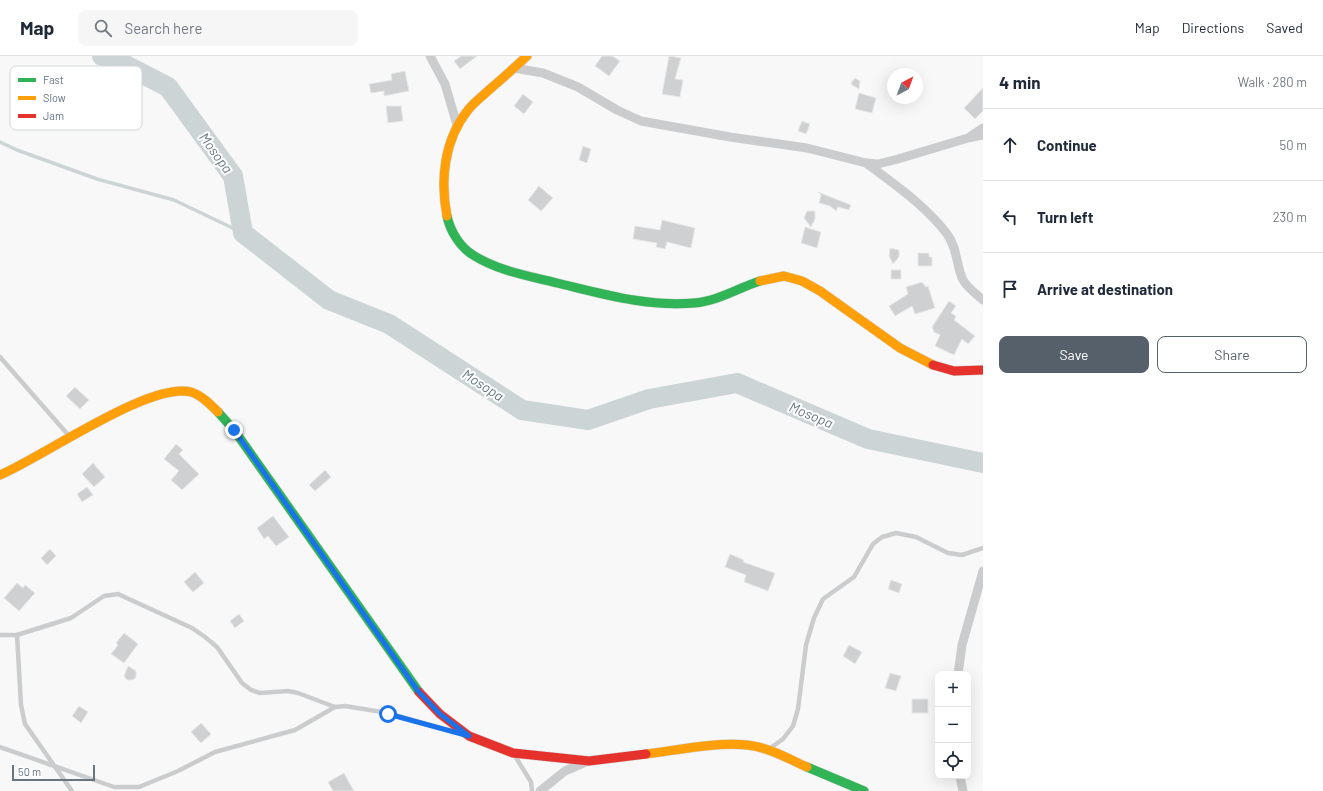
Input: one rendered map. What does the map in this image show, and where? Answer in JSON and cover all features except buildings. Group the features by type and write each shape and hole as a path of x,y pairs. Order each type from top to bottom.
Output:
{"street":[{"path":"430,56 445,84 457,125"},
{"path":"527,56 466,111 457,125 448,146 443,172 445,201 450,224 457,238 466,249 481,259 537,278 632,302 668,304 707,301 758,282 785,276 812,285 892,342 928,363 944,369 967,372 983,370"},
{"path":"514,68 543,73 578,87 617,110 641,121 730,137 807,148 866,163 878,164 983,135"},
{"path":"968,138 983,128"},
{"path":"866,163 904,192 947,234 953,245 963,278 967,286 983,300"},
{"path":"0,476 110,416 158,394 171,391 190,392 209,402 234,430 261,466 418,691 440,714 469,736 513,753 589,761 725,745 748,745 768,750 864,791"},
{"path":"958,671 962,645 983,571"},
{"path":"540,791 565,771 589,761"},
{"path":"961,779 963,791"}],"lane":[{"path":"0,357 70,437"},
{"path":"768,750 783,739 793,726 798,709 806,646 814,618 823,599 854,577 873,544 882,537 896,533 916,537 948,553 962,555 983,548"},
{"path":"0,636 17,635 70,618 104,596 118,594 192,628 205,636 217,647 242,683 251,690 260,693 288,691 298,692 335,707"},
{"path":"17,635 20,705 26,724 72,791"},
{"path":"0,747 114,787 139,787 178,771 215,752 295,730 335,707 345,706 388,714 469,736"},
{"path":"513,753 528,775 532,791"}],"waterway":[{"name":"Mosopa","path":"102,56 114,59 128,66"},
{"name":"Mosopa","path":"142,74 168,87 233,176 243,233 329,300 389,324 522,410 588,420 649,399 737,383 868,439 983,463"},
{"path":"0,142 17,150 97,179 174,200 243,233"}],"traffic: fast":[{"path":"447,216 453,233 460,243 468,252 483,261 514,272 625,299 677,304 703,302 760,281"},
{"path":"218,412 234,430 419,692"},
{"path":"807,767 864,791"}],"traffic: slow":[{"path":"447,216 444,175 449,147 454,134 470,107 527,56"},
{"path":"760,281 784,276 802,281 820,291 900,348 933,365"},
{"path":"0,475 96,423 150,398 173,392 191,392 195,393 209,403 218,412"},
{"path":"646,754 709,745 735,744 763,748 807,767"}],"traffic: jam":[{"path":"933,365 954,371 983,370"},
{"path":"419,692 440,714 469,736 513,753 589,761 646,754"}],"route":[{"path":"234,430 261,466 418,691 440,714 469,736 388,714"}]}
